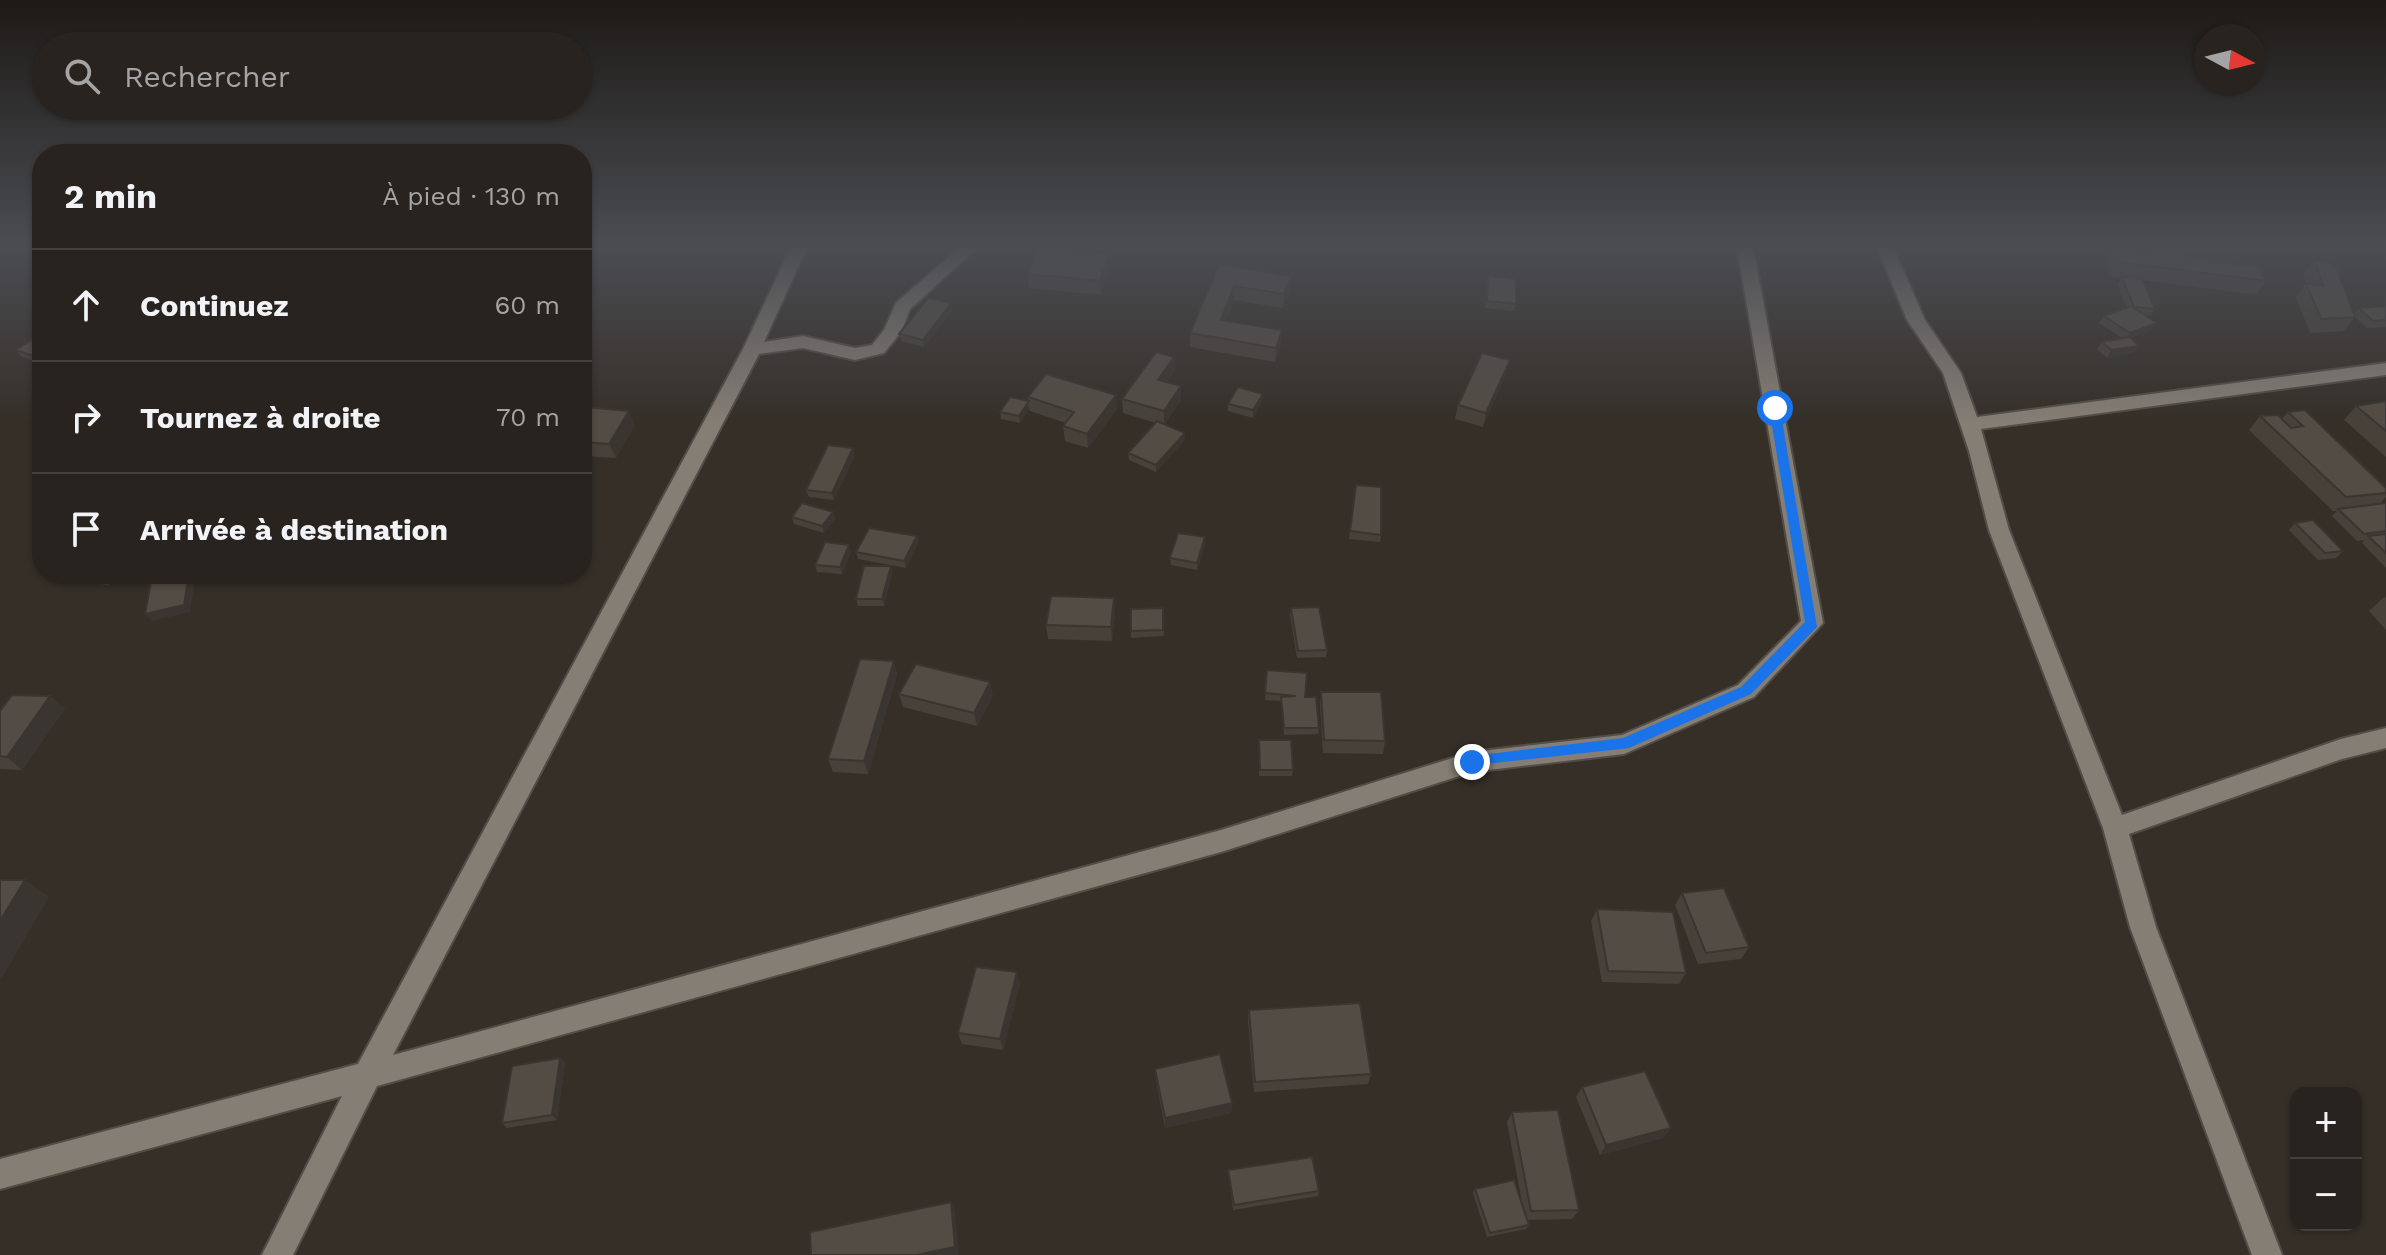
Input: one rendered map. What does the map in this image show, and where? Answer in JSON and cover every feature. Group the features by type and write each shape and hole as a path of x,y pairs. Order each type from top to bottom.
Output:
{"street":[{"path":"277,1255 368,1074 752,349 772,306"},
{"path":"752,349 803,342 855,354 878,349 892,332 904,306"},
{"path":"0,1174 818,954 1221,841 1472,762 1624,744 1746,691 1812,623 1755,306"},
{"path":"1910,306 1916,320 1952,373 1999,530 2115,828 2143,927 2267,1255"},
{"path":"1969,424 2386,369"},
{"path":"2115,828 2341,749 2386,738"}],"building":[{"path":"922,306 949,306 923,340 899,334"},
{"path":"1202,306 1227,306 1221,320 1282,330 1276,348 1190,333"},
{"path":"2131,306 2157,323 2130,333 2104,316"},
{"path":"2154,306 2155,309 2134,307"},
{"path":"2315,306 2351,306 2355,317 2321,319"},
{"path":"2386,306 2386,320 2373,321 2359,308"},
{"path":"2130,337 2139,346 2111,350 2102,342"},
{"path":"32,340 32,356 16,350"},
{"path":"1156,352 1174,357 1158,380 1181,386 1164,411 1122,399"},
{"path":"1482,353 1510,360 1486,413 1458,405"},
{"path":"1046,374 1116,395 1087,434 1063,426 1074,412 1028,397"},
{"path":"1238,387 1263,394 1253,410 1228,404"},
{"path":"1010,397 1029,401 1019,416 1000,412"},
{"path":"2386,401 2386,431 2356,406"},
{"path":"592,408 629,411 609,444 592,443"},
{"path":"2305,410 2386,488 2386,493 2346,497 2260,416 2278,415 2291,428 2303,426 2288,412"},
{"path":"1157,421 1185,433 1156,465 1128,453"},
{"path":"828,445 853,448 832,493 806,490"},
{"path":"1356,485 1381,487 1381,535 1350,531"},
{"path":"802,503 833,512 822,526 792,517"},
{"path":"2386,503 2386,531 2364,534 2338,509"},
{"path":"2313,520 2343,551 2325,553 2295,523"},
{"path":"869,528 917,536 904,561 856,552"},
{"path":"1178,533 1205,537 1197,563 1170,558"},
{"path":"2386,534 2386,553 2368,536"},
{"path":"825,542 849,545 840,567 815,565"},
{"path":"864,566 891,566 882,599 856,599"},
{"path":"151,584 187,584 184,605 145,614"},
{"path":"1051,596 1114,598 1111,627 1046,625"},
{"path":"1319,607 1327,650 1298,651 1291,608"},
{"path":"1163,608 1163,630 1131,631 1131,609"},
{"path":"860,659 894,661 864,761 828,759"},
{"path":"916,664 990,682 974,713 899,694"},
{"path":"1267,670 1307,673 1305,697 1316,697 1319,728 1284,728 1281,697 1296,696 1265,693"},
{"path":"1321,692 1381,692 1385,741 1324,740"},
{"path":"12,695 50,696 7,757 0,756 0,711"},
{"path":"1259,740 1291,740 1293,770 1260,770"},
{"path":"0,880 25,880 0,921"},
{"path":"1724,888 1749,947 1706,953 1682,893"},
{"path":"1597,909 1673,912 1686,973 1608,971"},
{"path":"976,967 1017,972 1000,1039 958,1033"},
{"path":"1360,1003 1371,1074 1255,1082 1249,1010"},
{"path":"1220,1054 1232,1103 1165,1118 1155,1069"},
{"path":"560,1058 552,1115 502,1123 512,1066"},
{"path":"1645,1071 1671,1128 1606,1145 1582,1087"},
{"path":"1558,1110 1579,1210 1531,1211 1512,1112"},
{"path":"1312,1157 1319,1191 1234,1205 1228,1170"},
{"path":"1514,1180 1529,1225 1490,1233 1475,1189"},
{"path":"951,1202 955,1247 916,1255 811,1255 810,1232"}],"route":[{"path":"1472,762 1624,744 1746,691 1812,623 1775,408"}]}
